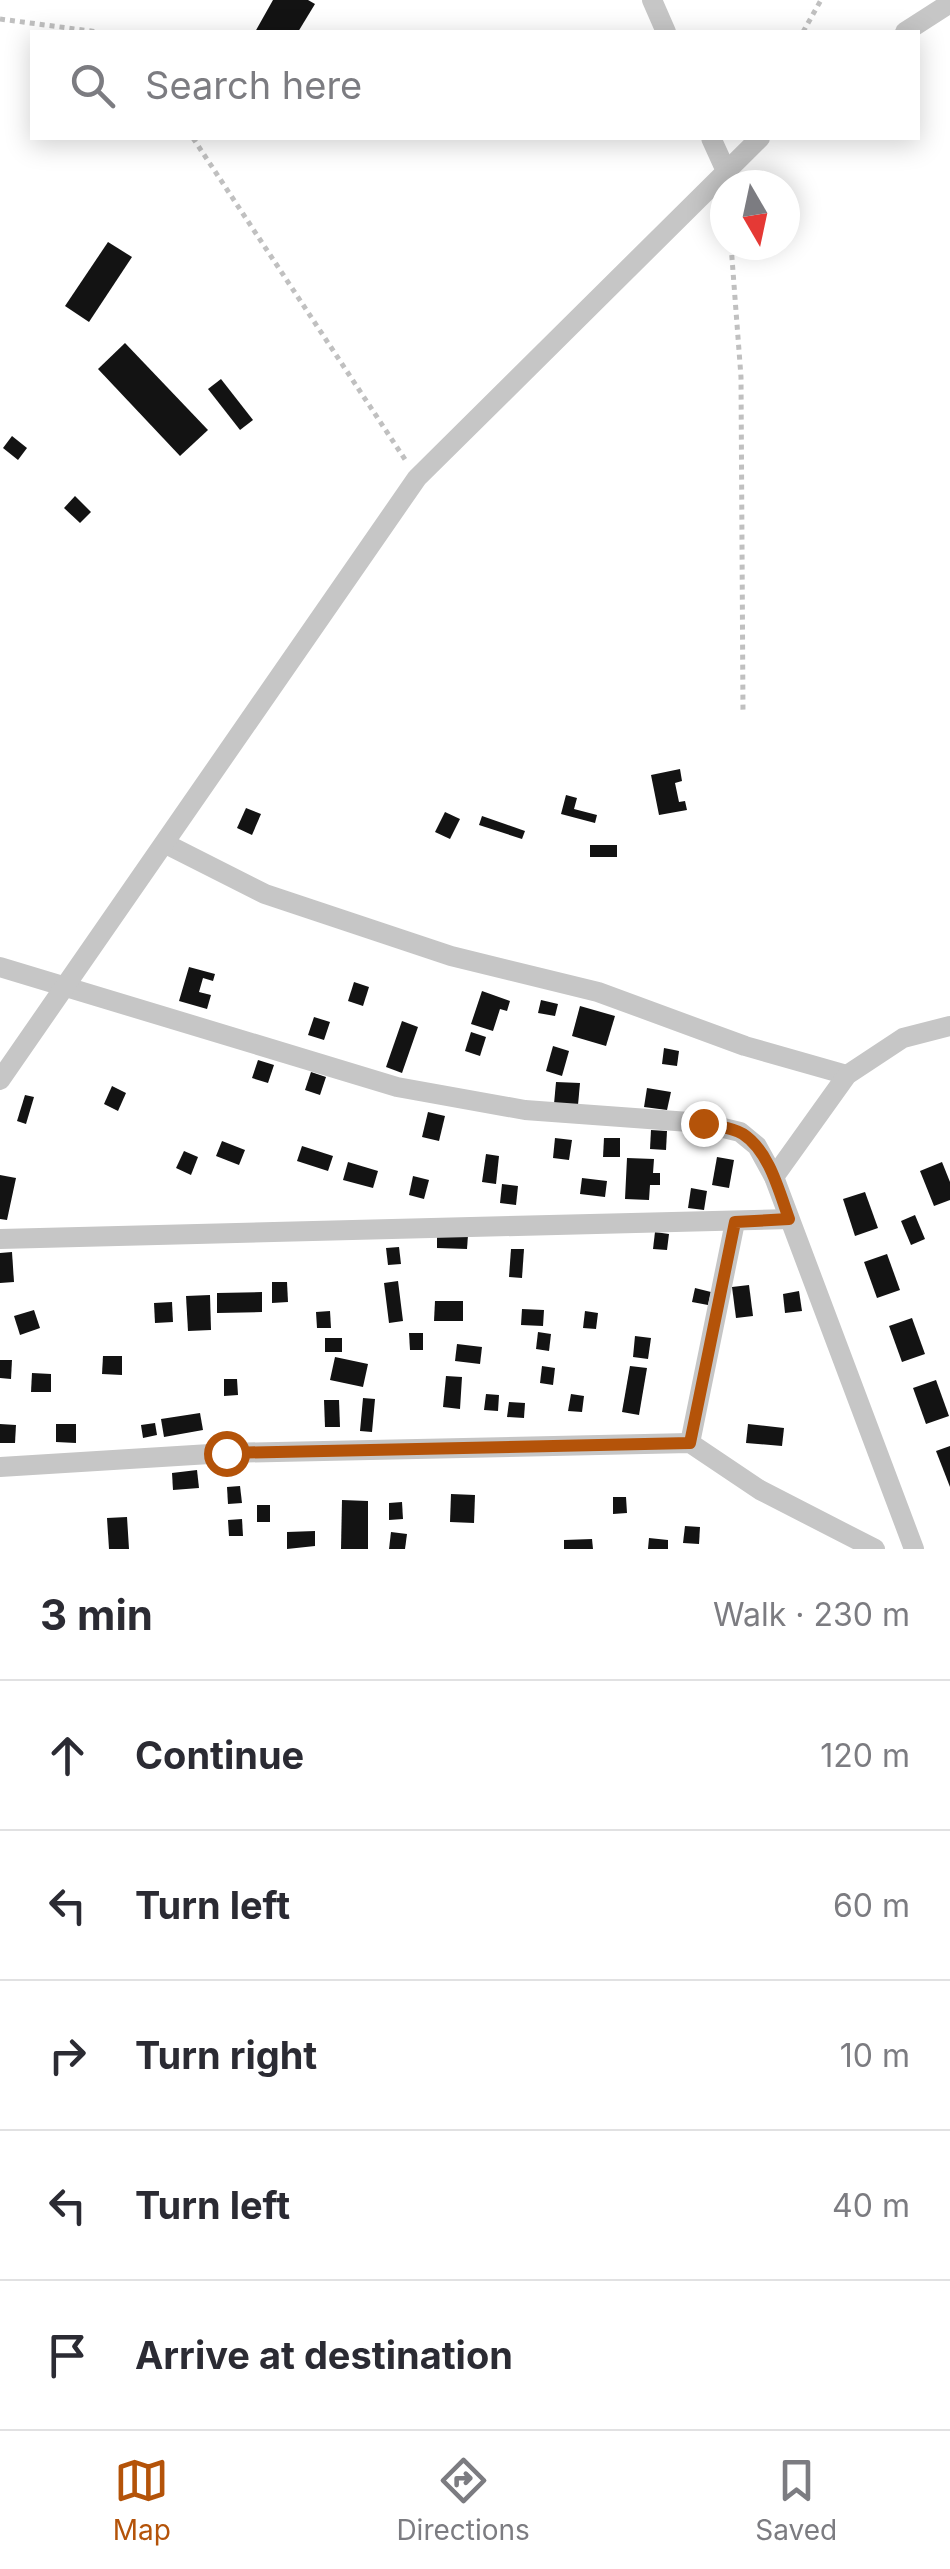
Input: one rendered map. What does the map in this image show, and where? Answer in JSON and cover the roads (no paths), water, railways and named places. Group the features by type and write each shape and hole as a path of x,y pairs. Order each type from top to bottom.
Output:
{"street":[{"path":"652,0 665,30"},
{"path":"908,30 950,3"},
{"path":"712,140 726,170 758,140"},
{"path":"0,1080 417,478 710,186"},
{"path":"166,844 265,894 451,956 598,992 745,1046 848,1075"},
{"path":"0,966 397,1088 525,1110 703,1123 740,1132 756,1146 774,1177 914,1549"},
{"path":"774,1177 848,1075 903,1038 950,1026"},
{"path":"0,1239 789,1219"},
{"path":"690,1443 735,1222"},
{"path":"0,1467 226,1453 690,1443 760,1490 875,1549"}]}
